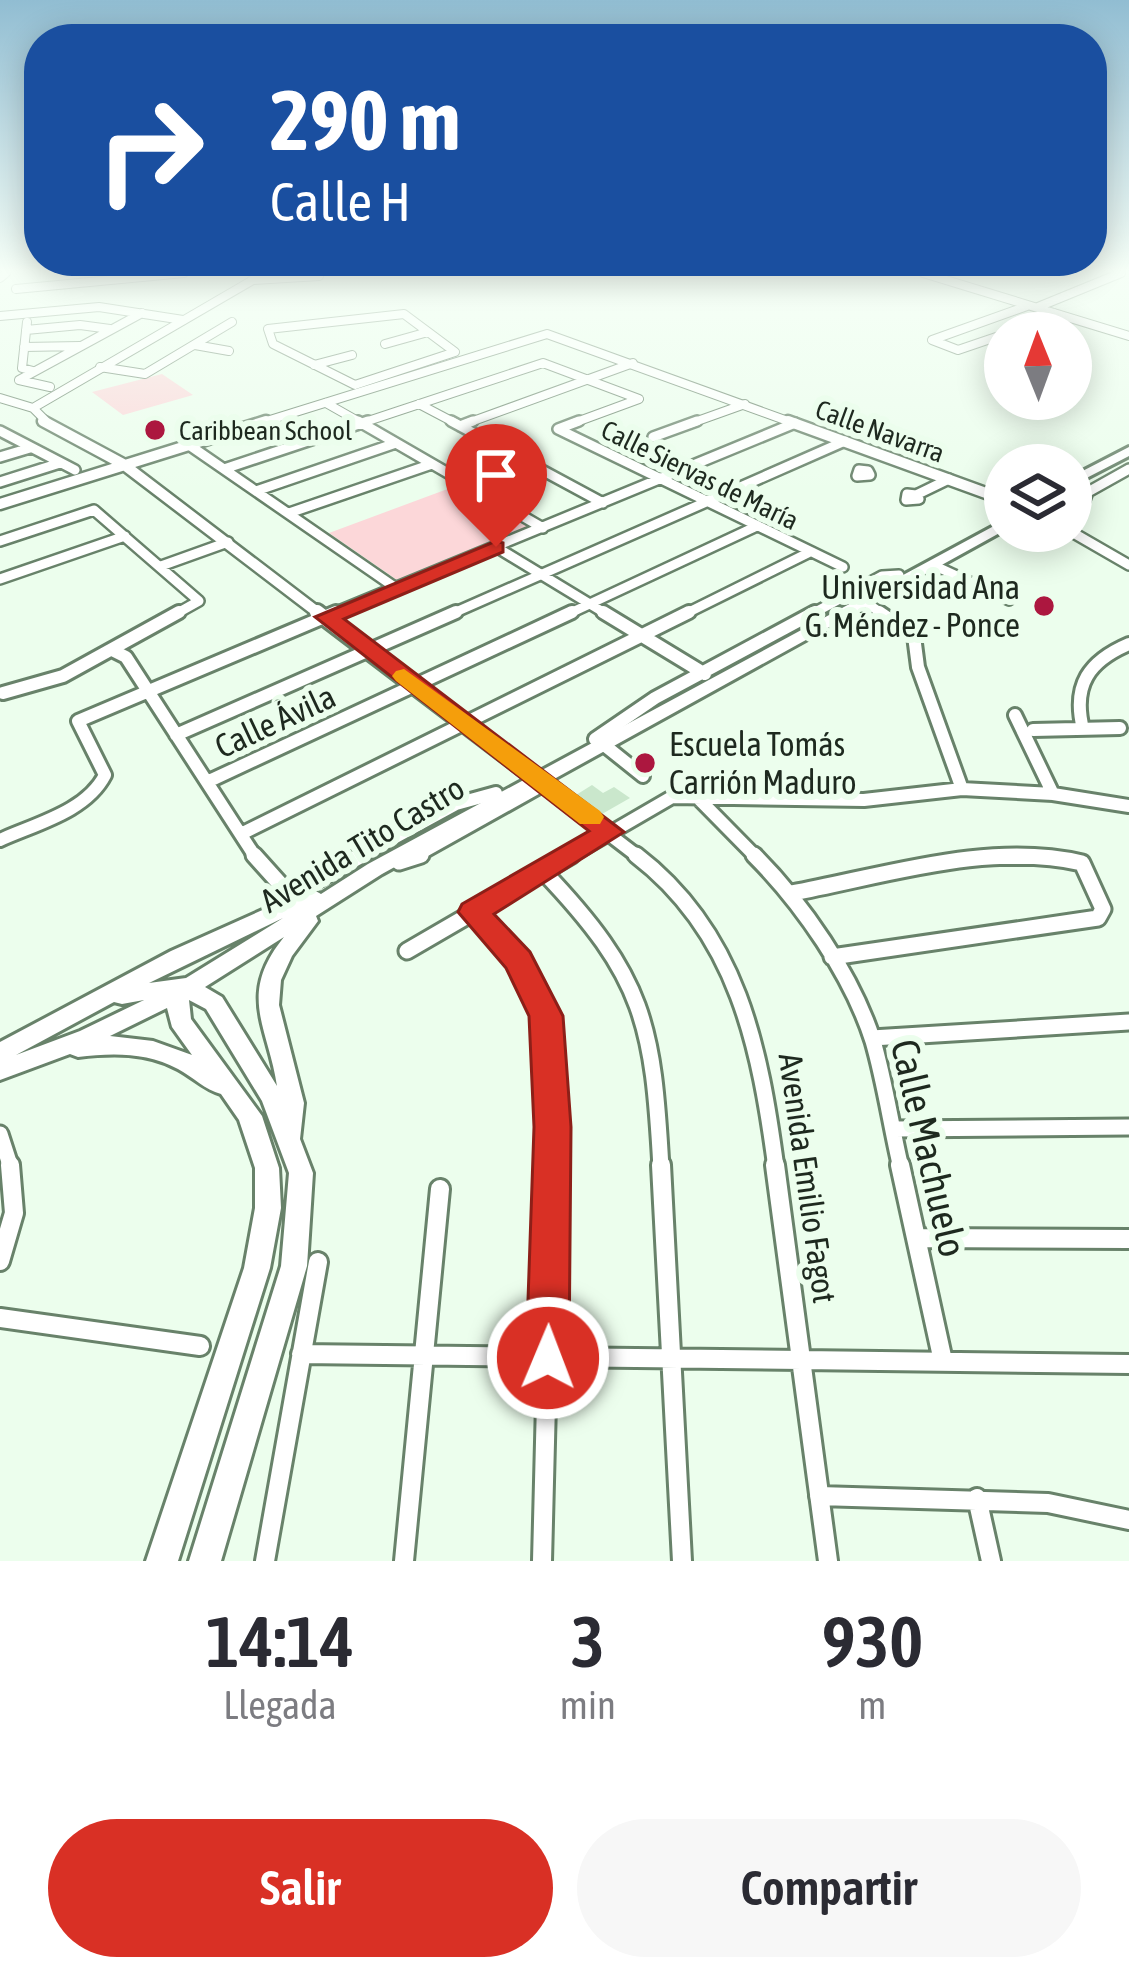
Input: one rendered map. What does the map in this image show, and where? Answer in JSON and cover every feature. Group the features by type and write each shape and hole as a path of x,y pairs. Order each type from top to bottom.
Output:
{"main road":[{"path":"1092,473 1129,451"},
{"path":"1092,478 1129,464"},
{"name":"Avenida Tito Castro","path":"0,1071 183,991 375,869 858,595 984,532"},
{"name":"Avenida Tito Castro","path":"858,595 933,565 984,534"},
{"name":"Avenida Tito Castro","path":"0,1053 496,793 537,779"},
{"path":"162,1561 264,1236 267,1168 258,1134 239,1096 180,1021 177,1001 194,971 294,900"},
{"path":"290,1134 293,1113 268,1019 268,988 280,953 324,902"},
{"path":"52,1025 141,990 169,986 214,1003 290,1134 301,1172 294,1266 205,1561"},
{"path":"44,1054 100,1045 151,1047 183,1057 239,1096"}],"street":[{"path":"33,371 22,368 25,347 81,346"},
{"path":"50,387 19,380 81,346"},
{"path":"33,408 137,346"},
{"path":"100,367 145,374 193,346"},
{"path":"199,346 229,351"},
{"path":"277,346 355,385 402,374 455,352 447,346"},
{"name":"Calle Navarra","path":"0,504 326,403 402,374 504,346"},
{"name":"Calle Navarra","path":"582,346 984,492"},
{"path":"938,346 965,351 977,346"},
{"path":"314,365 352,355"},
{"name":"Calle Siervas de María","path":"224,469 544,363 639,399 558,428 843,567"},
{"path":"460,426 633,363"},
{"name":"Avenida Emilio Fagot","path":"0,398 33,408 41,420 124,464 610,832 686,902 735,981 762,1066 828,1561"},
{"path":"326,403 543,528"},
{"path":"419,404 604,502"},
{"path":"653,437 745,404"},
{"path":"0,840 94,793 105,775 77,728 79,721 795,423"},
{"path":"0,432 75,470"},
{"path":"176,735 845,441"},
{"path":"256,491 396,443"},
{"path":"189,445 396,588"},
{"path":"0,457 30,448"},
{"path":"868,471 895,459"},
{"path":"0,482 61,463"},
{"path":"289,514 432,464"},
{"path":"1092,489 1129,464"},
{"path":"916,495 949,479"},
{"path":"0,541 94,510 199,601 63,676 3,693"},
{"name":"Calle Ávila","path":"207,782 757,526"},
{"path":"0,579 125,536"},
{"path":"158,563 224,539"},
{"path":"496,547 713,676"},
{"path":"1092,547 1129,565"},
{"path":"241,834 810,551"},
{"path":"933,565 1009,600"},
{"path":"858,595 914,636 917,667 962,789"},
{"path":"1083,729 1076,689 1085,670 1108,652 1129,644"},
{"path":"112,650 126,657 241,834 294,900"},
{"path":"643,776 599,742 624,716 713,676"},
{"path":"1015,716 1053,794"},
{"path":"1033,730 1120,728"},
{"path":"407,951 671,797 864,800 962,789 1053,794 1129,806"},
{"name":"Calle Machuelo","path":"694,794 792,893 832,957 872,1038 943,1361"},
{"path":"792,893 995,859 1062,854 1082,863 1103,909 1098,918 832,957"},
{"path":"543,871 604,934 643,1011 655,1061 682,1561"},
{"path":"473,912 519,961 546,1016 553,1127 542,1561"},
{"path":"872,1038 1129,1022"},
{"path":"894,1129 1129,1127"},
{"path":"0,1134 16,1172 17,1206 0,1261"},
{"path":"404,1561 440,1189"},
{"path":"916,1238 1129,1240"},
{"path":"265,1561 318,1262"},
{"path":"0,1318 200,1346"},
{"path":"301,1354 1129,1364"},
{"path":"819,1496 1048,1503 1129,1520"},
{"path":"977,1498 991,1561"}],"shaded area":[{"path":"162,374 193,395 123,415 92,392"},
{"path":"461,484 532,526 400,582 329,533"}],"building":[{"path":"592,785 603,793 614,787 630,798 602,814 576,795"}],"slow traffic":[{"path":"404,676 590,817"}],"place":[{"name":"Caribbean School","path":"155,430"},
{"name":"Universidad Ana G. Méndez - Ponce","path":"1044,606"},
{"name":"Escuela Tomás Carrión Maduro","path":"645,763"}],"route":[{"path":"496,547 327,617 610,832 473,912 519,961 546,1016 553,1127 548,1358"}]}
